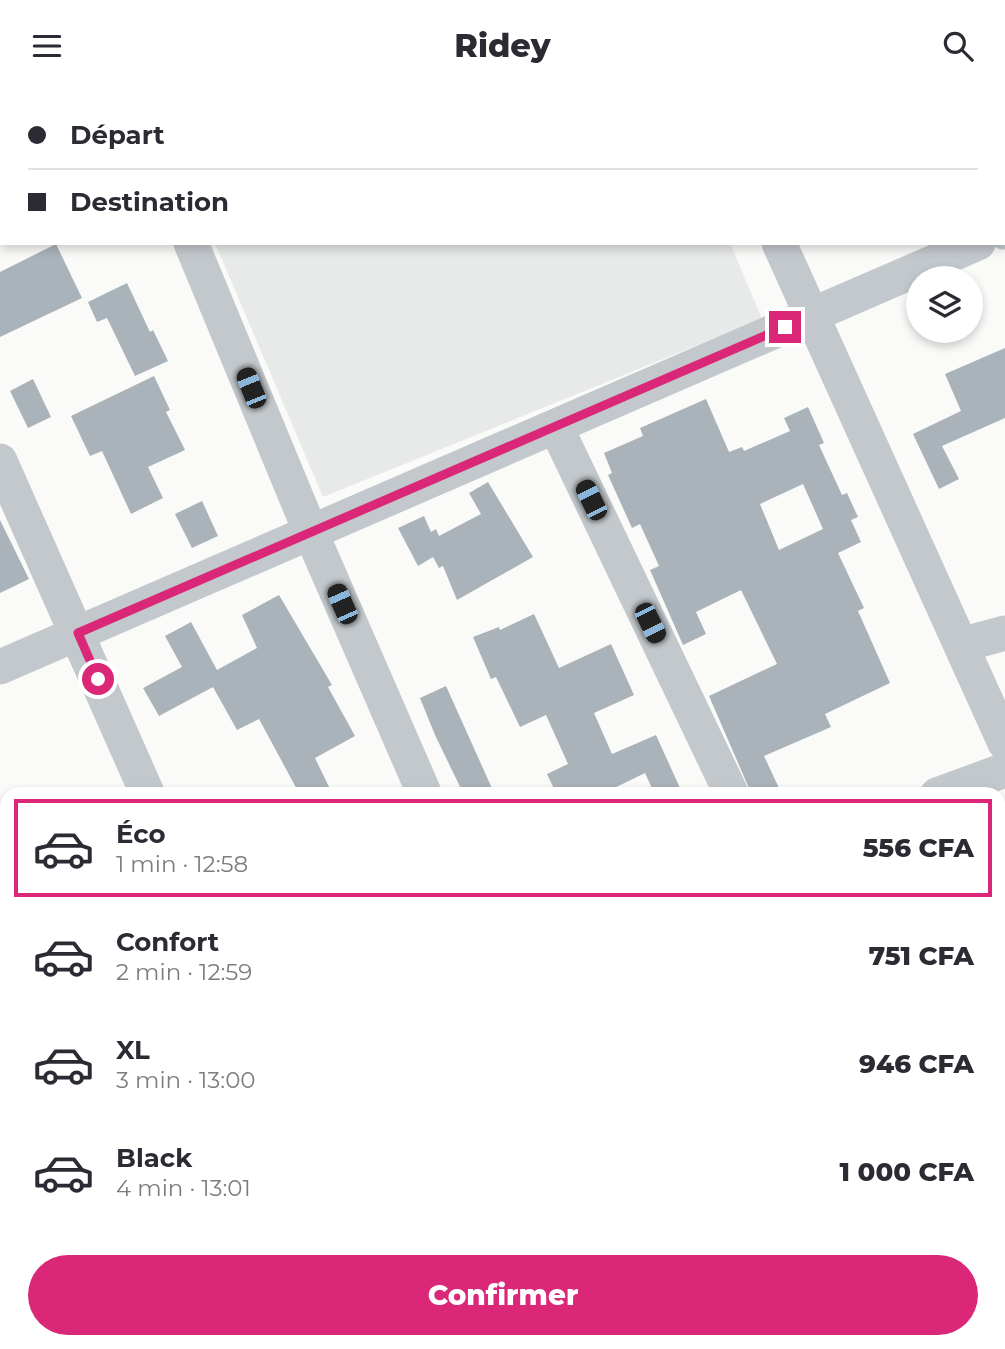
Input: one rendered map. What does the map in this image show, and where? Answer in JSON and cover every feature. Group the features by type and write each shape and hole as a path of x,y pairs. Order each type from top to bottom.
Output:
{"street":[{"path":"192,245 311,533 422,787"},
{"path":"780,245 1005,743"},
{"path":"0,667 973,245"},
{"path":"556,427 728,787"},
{"path":"0,461 145,787"},
{"path":"961,645 1005,633"},
{"path":"959,787 1005,770"}],"shaded area":[{"path":"216,245 731,245 762,319 323,497"}],"building":[{"path":"56,245 82,298 0,337 0,272"},
{"path":"127,283 150,332 153,330 168,361 135,376 107,318 97,322 88,302"},
{"path":"1005,348 1005,418 942,446 959,479 939,489 913,434 961,411 945,374"},
{"path":"154,376 170,410 166,412 185,450 148,467 163,498 131,514 102,451 90,456 71,416"},
{"path":"33,379 51,417 28,428 10,391"},
{"path":"706,399 729,452 742,447 744,451 790,431 784,418 808,407 824,443 819,445 842,495 847,493 858,517 851,520 861,542 838,553 864,608 858,611 890,683 825,714 831,727 764,756 779,787 749,787 709,696 777,664 741,590 696,612 706,634 683,645 650,570 659,566 640,524 632,528 608,475 612,473 604,453 643,436 640,428","holes":["803,484 823,529 779,550 760,504"]},
{"path":"488,482 533,557 457,600 443,566 439,568 433,557 418,566 398,528 424,516 431,532 436,529 439,536 481,514 469,493"},
{"path":"202,501 218,536 192,548 175,514"},
{"path":"0,520 29,579 0,593"},
{"path":"279,595 332,685 328,687 355,736 315,758 329,787 296,787 259,719 237,730 213,687 159,716 143,688 182,667 165,636 191,622 217,670 257,648 242,615"},
{"path":"534,614 559,668 611,644 634,695 594,713 612,754 656,735 680,787 651,787 645,773 616,787 553,787 547,774 568,764 546,715 520,727 496,677 491,679 473,637 499,627 500,630"},
{"path":"446,686 491,787 460,787 420,698"}],"route":[{"path":"98,679 78,633 785,327"}]}
